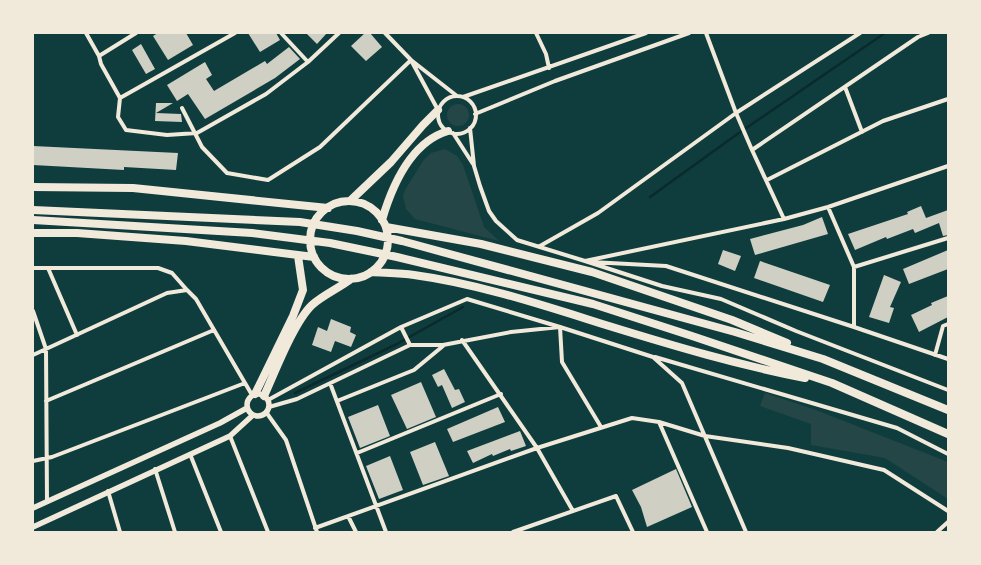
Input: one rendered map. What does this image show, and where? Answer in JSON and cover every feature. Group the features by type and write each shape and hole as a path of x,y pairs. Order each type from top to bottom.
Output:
{"highway":[{"path":"350,201 391,162 438,110"},
{"path":"384,223 393,189 413,156 426,143 451,132"},
{"path":"33,187 133,188 328,208"},
{"path":"350,201 368,206 384,223 388,237 387,247 379,265 362,277 352,279 340,278 329,274 320,267 310,247 310,235 313,225 319,215 338,203 350,201"},
{"path":"33,210 300,222 356,231 402,241 735,332 823,359"},
{"path":"33,220 252,233 330,243 397,257 593,304 832,383 948,434"},
{"path":"384,223 481,244 592,272 732,320 948,410"},
{"path":"33,233 77,233 186,241 314,257"},
{"path":"253,395 293,316 303,290 298,256"},
{"path":"371,272 412,274 513,296 735,363 832,383"},
{"path":"267,404 291,339 301,320 312,305 352,279"}],"street":[{"path":"86,33 120,98 118,116 126,130 168,135 197,134 266,94 308,62 339,33"},
{"path":"99,56 136,33"},
{"path":"120,98 235,33"},
{"path":"281,33 308,62"},
{"path":"385,33 411,60 457,96"},
{"path":"536,33 546,54 549,68"},
{"path":"438,110 445,100 457,96 463,97 646,33"},
{"path":"475,114 555,82 689,33"},
{"path":"706,33 736,113 784,219"},
{"path":"540,246 598,213 736,113 860,33"},
{"path":"752,150 918,37 928,33"},
{"path":"411,60 438,110 439,122 451,132 474,166"},
{"path":"182,108 197,134 202,147 227,173 268,180 320,147 411,60"},
{"path":"845,87 862,132"},
{"path":"463,97 472,104 475,114 470,128 474,166 484,198 496,221 517,240 540,246 662,286 722,299 796,331 948,390"},
{"path":"767,180 882,121 948,99"},
{"path":"451,132 465,131 470,128"},
{"path":"585,261 784,219 828,207 948,166"},
{"path":"828,207 854,267 854,327"},
{"path":"854,267 948,238"},
{"path":"585,261 666,266 854,327 948,360"},
{"path":"33,268 158,268 172,273 196,299 245,384 253,395 267,404 286,440 316,530 348,516 537,448 577,437 601,427 632,418 659,422 705,436 788,448 884,470 948,511"},
{"path":"48,268 77,334"},
{"path":"33,355 167,293 187,290"},
{"path":"33,527 155,469 230,436 253,415 258,416 267,404 401,327 467,299 653,357 897,428 948,454"},
{"path":"33,311 46,349 47,502"},
{"path":"935,355 943,326 948,324"},
{"path":"401,327 410,345"},
{"path":"267,404 297,399 410,345 443,345 462,340 511,332 560,328"},
{"path":"560,328 562,362 601,427"},
{"path":"46,401 214,330"},
{"path":"462,340 537,448 573,511"},
{"path":"337,401 414,370 443,345"},
{"path":"653,357 682,383 746,532"},
{"path":"330,383 386,532"},
{"path":"33,460 46,458 245,384"},
{"path":"357,452 500,394"},
{"path":"253,395 247,403 247,408 253,415"},
{"path":"33,508 220,423 247,408"},
{"path":"659,422 707,532"},
{"path":"230,436 268,532"},
{"path":"190,454 221,532"},
{"path":"155,469 175,532"},
{"path":"108,491 120,532"},
{"path":"513,532 616,496 633,532"},
{"path":"348,516 356,532"},
{"path":"937,532 948,522"}],"shaded area":[{"path":"458,104 466,107 469,115 466,123 458,126 450,123 447,115 450,107"},
{"path":"445,149 457,156 463,165 484,227 499,241 415,219 406,209 403,196 405,190 423,161 431,153"},
{"path":"765,393 816,410 948,462 948,499 885,458 811,445 811,424 760,406"}],"building":[{"path":"158,33 186,33 193,45 168,60 153,36"},
{"path":"248,33 276,33 280,40 260,52"},
{"path":"306,33 327,33 317,44"},
{"path":"365,33 370,33 382,47 366,61 351,46"},
{"path":"141,44 155,69 146,74 132,50"},
{"path":"289,47 300,59 275,78 205,119 188,94 177,101 167,85 205,62 212,75 206,79 214,91 265,61 267,64"},
{"path":"156,103 173,103 156,113 181,114 182,122 155,121"},
{"path":"33,146 178,153 176,170 124,167 124,170 33,165"},
{"path":"921,206 926,218 948,210 948,235 943,236 939,223 915,233 913,229 887,239 886,237 855,250 848,234 908,214 907,212"},
{"path":"822,217 828,234 755,255 750,239 803,225"},
{"path":"723,250 741,256 735,271 718,264"},
{"path":"948,250 948,269 909,284 903,269"},
{"path":"760,261 830,285 823,302 754,278"},
{"path":"884,275 901,282 890,307 894,308 889,323 869,317"},
{"path":"948,296 948,317 919,332 911,315 932,305 931,303"},
{"path":"331,319 351,327 350,332 356,335 351,347 335,341 331,352 312,345 318,327 327,331"},
{"path":"444,369 455,390 459,389 465,402 452,408 442,385 438,387 432,375"},
{"path":"421,382 436,417 407,429 391,395"},
{"path":"378,405 390,436 360,448 348,417"},
{"path":"498,407 505,422 453,442 447,429"},
{"path":"520,431 526,446 511,451 510,449 493,456 492,454 473,463 467,451"},
{"path":"435,442 449,476 423,485 410,452"},
{"path":"390,456 403,490 379,499 366,466"},
{"path":"676,469 692,507 647,527 641,507 632,490"}],"waterway":[{"path":"650,197 736,135 885,33"},
{"path":"295,393 397,344 463,307"}]}
